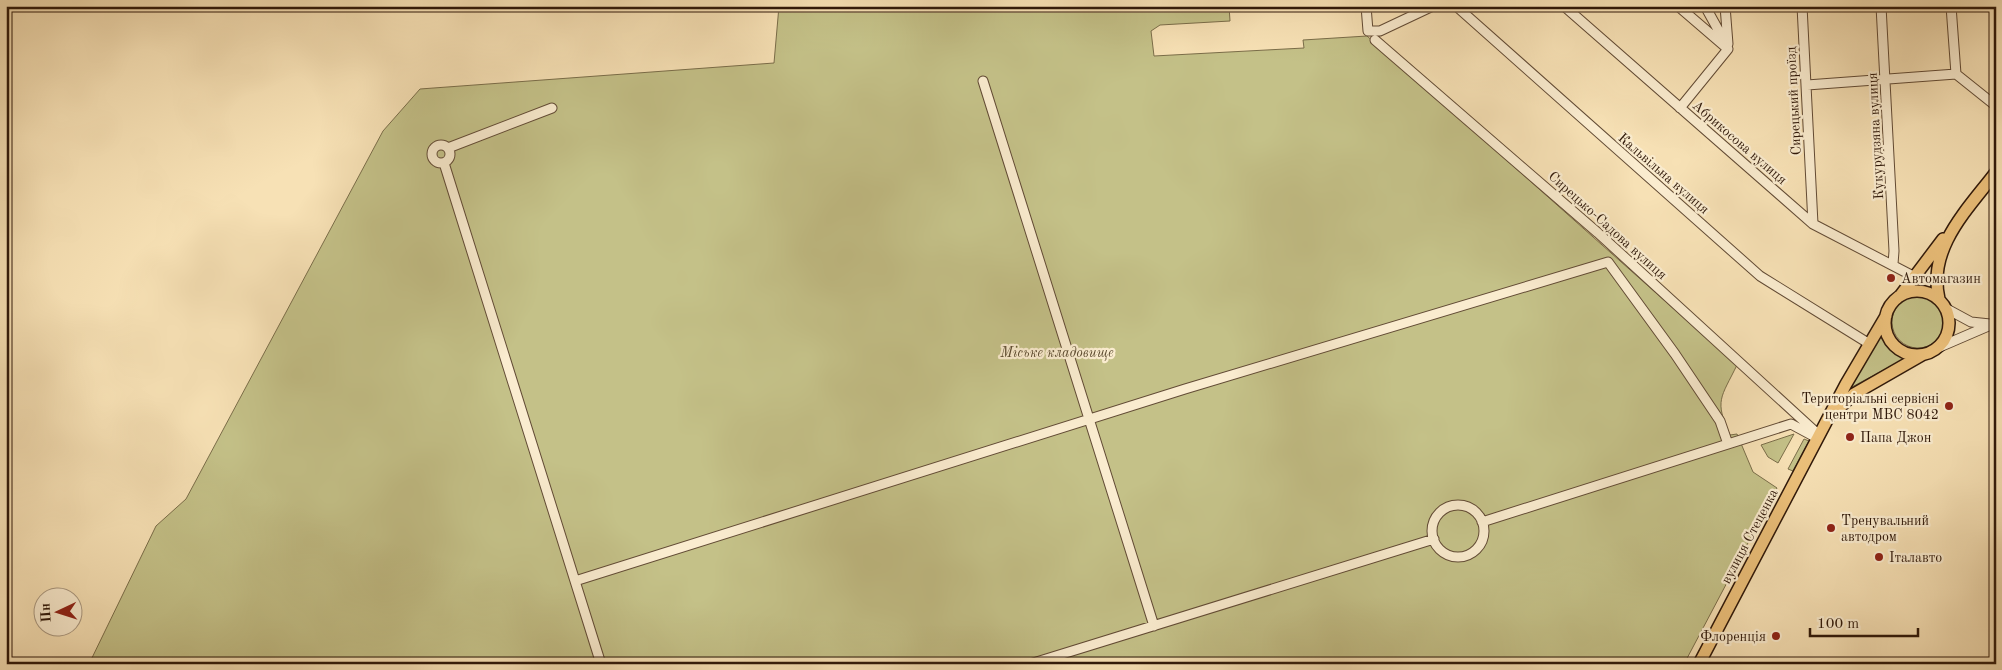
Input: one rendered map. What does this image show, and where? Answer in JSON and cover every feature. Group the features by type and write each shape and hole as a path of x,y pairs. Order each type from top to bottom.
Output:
{"main road":[{"path":"1939,299 1936,286 1938,261 1944,243 1996,172"},
{"path":"1900,296 1910,291 1930,293 1939,299 1946,309 1949,328 1942,344 1922,356 1902,351 1894,344 1885,326 1886,316 1891,304 1900,296 1938,244 1952,231"},
{"name":"вулиця Стеценка","path":"1698,664 1868,343 1886,316"},
{"name":"вулиця Стеценка","path":"1826,421 1854,394 1922,356"}],"street":[{"path":"1366,6 1368,31 1380,31 1433,6"},
{"name":"Кальвільна вулиця","path":"1456,6 1760,276 1868,343"},
{"name":"Абрикосова вулиця","path":"1564,6 1813,224 1914,276"},
{"path":"1678,6 1728,49"},
{"path":"1705,6 1728,49"},
{"path":"1680,108 1728,49 1725,6"},
{"name":"Сирецький проїзд","path":"1802,6 1813,224"},
{"name":"Кукурудзяна вулиця","path":"1881,6 1894,251 1892,264"},
{"path":"1951,6 1956,74"},
{"name":"Сирецько-Садова вулиця","path":"1375,40 1598,232 1818,436"},
{"path":"1807,85 1956,74 1996,106"},
{"path":"983,81 1154,626"},
{"path":"444,163 435,162 432,153 434,148 440,145 448,148 552,108"},
{"path":"444,163 450,157 448,148"},
{"path":"444,163 600,664"},
{"path":"575,581 1088,420 1608,262 1675,354 1720,421 1728,444"},
{"path":"1946,309 1971,322 1994,324"},
{"path":"1935,349 1994,324"},
{"path":"1482,522 1791,424 1818,436"},
{"path":"1452,506 1467,506 1474,510 1484,529 1481,544 1469,554 1452,556 1444,552 1434,539 1434,522 1438,514 1452,506"},
{"path":"1030,664 1434,539"}],"green space":[{"name":"Міське кладовище","path":"779,6 1229,6 1230,21 1160,25 1151,31 1154,56 1304,48 1303,40 1367,36 1737,365 1724,392 1721,406 1722,414 1730,435 1737,434 1753,472 1777,488 1684,664 89,664 156,526 186,499 383,131 420,89 774,63"},
{"path":"1918,296 1928,298 1936,304 1942,312 1944,322 1942,332 1936,340 1928,346 1918,348 1908,346 1900,340 1894,332 1892,322 1894,312 1900,304 1908,298"},
{"path":"1880,330 1889,345 1906,358 1850,388 1848,387"},
{"path":"1794,434 1778,463 1768,457 1761,445"},
{"path":"1804,439 1809,441 1793,471 1788,469"}],"place":[{"name":"Автомагазин","path":"1891,278"},
{"name":"Територіальні сервісні центри МВС 8042","path":"1949,406"},
{"name":"Папа Джон","path":"1850,437"},
{"name":"Тренувальний автодром","path":"1831,528"},
{"name":"Італавто","path":"1879,557"},
{"name":"Флоренція","path":"1776,636"}]}
